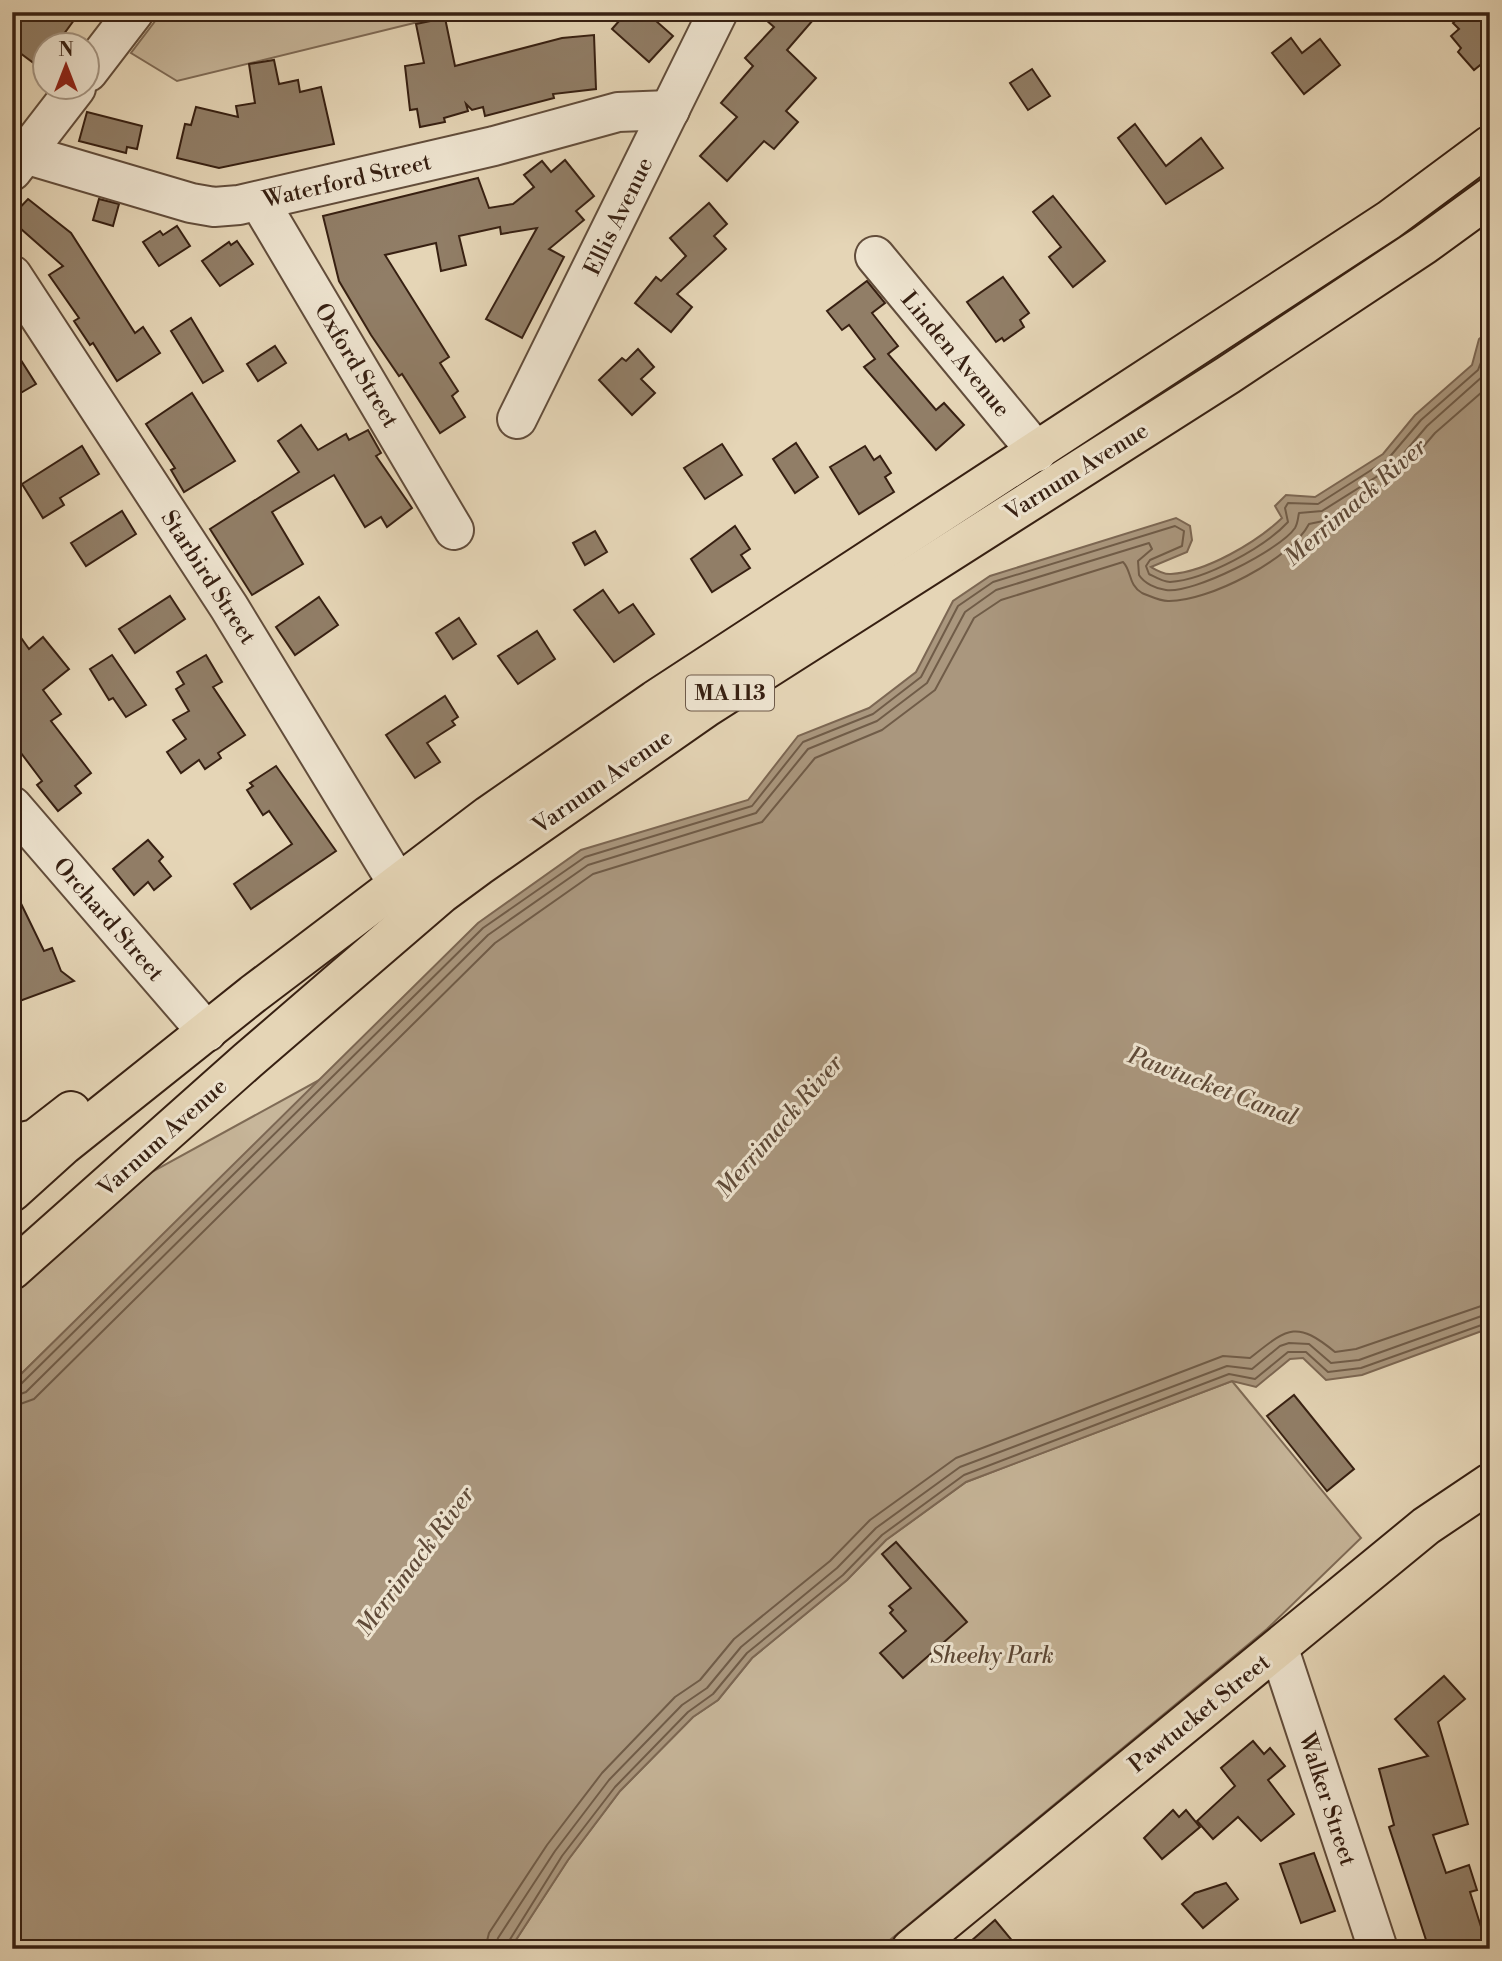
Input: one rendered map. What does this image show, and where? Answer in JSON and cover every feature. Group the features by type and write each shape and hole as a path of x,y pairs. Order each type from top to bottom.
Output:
{"main road":[{"name":"Varnum Avenue","path":"12,1192 64,1145 489,815 644,708 1396,216 1490,145"},
{"name":"Varnum Avenue","path":"16,1260 441,894 479,866 707,707 1228,375 1424,246 1490,197"},
{"name":"Varnum Avenue","path":"12,1144 35,1139 104,1083 181,1036 207,1032"},
{"name":"Pawtucket Street","path":"911,1949 1426,1527 1490,1483"}],"street":[{"path":"102,54 134,12"},
{"name":"Ellis Avenue","path":"517,419 718,12"},
{"path":"19,163 65,102"},
{"name":"Waterford Street","path":"19,163 214,207 259,201 494,146 618,112 670,110"},
{"name":"Oxford Street","path":"259,201 454,530"},
{"name":"Linden Avenue","path":"874,256 1037,452"},
{"name":"Starbird Street","path":"12,275 229,607 398,884"},
{"name":"Orchard Street","path":"12,806 207,1032"},
{"name":"Walker Street","path":"1279,1649 1378,1949"}],"green space":[{"path":"162,12 459,12 177,81 131,53"},
{"path":"323,1078 12,1383 12,1296 148,1174"},
{"name":"Sheehy Park","path":"1232,1381 1361,1538 1267,1629 879,1949 510,1949 568,1860 620,1791 693,1717 718,1700 752,1658 847,1580 886,1540 966,1482"}],"water":[{"path":"1490,330 1490,1328 1362,1375 1326,1380 1303,1358 1290,1359 1256,1387 1232,1381 966,1482 886,1540 847,1580 752,1658 718,1700 693,1717 620,1791 568,1860 510,1949 12,1949 12,1383 478,923 581,850 748,800 798,736 869,708 916,672 953,601 990,576 1176,518 1190,526 1192,540 1187,552 1151,567 1160,572 1171,574 1200,568 1245,546 1282,518 1275,506 1286,495 1315,497 1383,454 1415,415 1472,365 1479,339"}],"building":[{"path":"20,12 80,12 65,32 32,32 32,62 12,47 12,23"},
{"path":"627,12 646,12 673,36 649,62 612,29"},
{"path":"757,12 820,12 787,50 816,78 786,111 798,122 774,149 764,141 727,181 700,156 737,117 721,103 753,66 745,58 774,27"},
{"path":"1465,12 1490,12 1490,57 1474,70 1458,52 1461,48 1451,36 1459,29 1453,23"},
{"path":"445,18 455,66 562,38 594,35 596,89 553,94 554,98 485,116 483,107 472,110 466,104 468,111 444,118 445,122 420,127 417,109 410,110 405,66 424,63 416,24"},
{"path":"1291,38 1302,53 1320,39 1340,65 1304,94 1272,53"},
{"path":"274,60 279,84 298,80 300,92 321,87 334,144 219,168 177,158 185,124 191,125 196,107 238,117 236,106 255,103 249,64"},
{"path":"1032,69 1050,96 1028,110 1010,83"},
{"path":"87,112 142,126 137,149 127,147 126,153 79,141"},
{"path":"1135,124 1166,166 1201,138 1223,168 1166,204 1118,138"},
{"path":"565,160 594,196 576,211 584,220 549,249 564,257 522,338 486,319 537,228 501,234 500,227 459,236 466,265 441,271 436,243 385,255 449,357 440,363 458,391 452,396 465,417 440,433 402,374 399,376 371,335 339,281 323,216 478,178 489,208 513,204 534,187 524,175 542,161 551,172"},
{"path":"1053,196 1105,261 1073,287 1049,257 1061,247 1033,212"},
{"path":"28,199 71,233 135,333 143,327 160,353 117,381 93,343 90,345 74,321 79,318 49,275 63,266 12,221 12,216"},
{"path":"99,199 119,204 113,226 93,220"},
{"path":"709,203 727,224 714,236 726,249 677,294 692,307 671,332 635,303 656,277 661,281 686,256 670,238"},
{"path":"177,226 190,246 159,266 143,242 160,231 163,235"},
{"path":"237,241 253,264 220,286 202,261 229,242 231,245"},
{"path":"1003,277 1029,313 1020,320 1024,327 1004,341 1002,338 996,342 967,302"},
{"path":"867,281 885,303 872,313 898,346 888,354 936,410 944,403 964,425 936,450 864,367 875,359 849,325 842,330 827,311"},
{"path":"191,318 223,371 203,383 171,331"},
{"path":"12,346 36,384 12,398"},
{"path":"275,346 286,363 258,381 247,364"},
{"path":"638,349 654,367 641,379 655,393 632,415 599,380 622,358 626,361"},
{"path":"192,393 235,461 184,492 171,470 175,468 146,424"},
{"path":"301,425 318,450 346,434 349,440 368,430 381,453 376,456 412,508 387,527 381,517 365,527 334,475 272,512 303,564 252,595 210,529 299,472 278,441"},
{"path":"796,443 818,477 795,493 773,459"},
{"path":"722,444 742,475 705,499 684,468"},
{"path":"82,446 99,474 60,498 64,505 43,518 22,484"},
{"path":"865,446 874,460 880,456 891,473 885,477 894,492 859,514 830,467"},
{"path":"122,511 136,534 86,566 71,543"},
{"path":"735,526 750,549 741,555 750,568 712,592 691,559"},
{"path":"595,531 607,552 585,565 573,543"},
{"path":"603,590 619,613 633,604 654,634 614,662 574,610"},
{"path":"170,596 185,619 135,653 119,629"},
{"path":"319,597 338,625 295,655 276,627"},
{"path":"459,618 476,644 453,659 436,633"},
{"path":"12,625 29,649 43,637 69,669 43,690 61,714 51,721 91,773 75,786 81,793 58,811 37,785 42,781 12,741"},
{"path":"537,631 555,659 518,684 498,656"},
{"path":"112,655 146,705 126,717 113,698 109,700 90,669"},
{"path":"206,655 222,682 213,687 245,735 218,753 221,758 205,769 199,760 181,773 167,752 186,739 173,720 189,711 176,689 184,684 177,672"},
{"path":"445,696 458,717 452,721 455,725 427,743 440,762 415,778 386,735"},
{"path":"276,766 336,851 251,909 234,884 292,844 269,811 263,815 247,790 253,786 250,783"},
{"path":"148,840 163,857 159,861 171,876 154,890 148,882 134,895 113,869"},
{"path":"12,885 44,951 52,948 61,971 74,981 17,1002 12,990"},
{"path":"1294,1395 1354,1469 1327,1491 1267,1416"},
{"path":"896,1542 967,1622 903,1678 880,1653 906,1631 890,1613 893,1610 889,1606 911,1588 882,1554"},
{"path":"1444,1676 1465,1699 1438,1722 1468,1824 1433,1835 1446,1873 1469,1865 1477,1890 1470,1892 1488,1949 1429,1949 1389,1827 1394,1825 1379,1769 1428,1756 1395,1719"},
{"path":"1253,1741 1264,1754 1270,1748 1285,1766 1268,1780 1294,1814 1261,1841 1238,1817 1213,1839 1197,1821 1235,1786 1221,1768"},
{"path":"1173,1810 1179,1817 1186,1810 1200,1827 1162,1859 1144,1838"},
{"path":"1314,1853 1335,1911 1301,1923 1280,1864"},
{"path":"1226,1883 1238,1899 1203,1928 1182,1904 1195,1893"},
{"path":"995,1920 1019,1949 962,1949"}],"water label":[{"name":"Merrimack River","path":"1355,502"},
{"name":"Pawtucket Canal","path":"1213,1086"},
{"name":"Merrimack River","path":"779,1126"},
{"name":"Merrimack River","path":"415,1561"}]}
